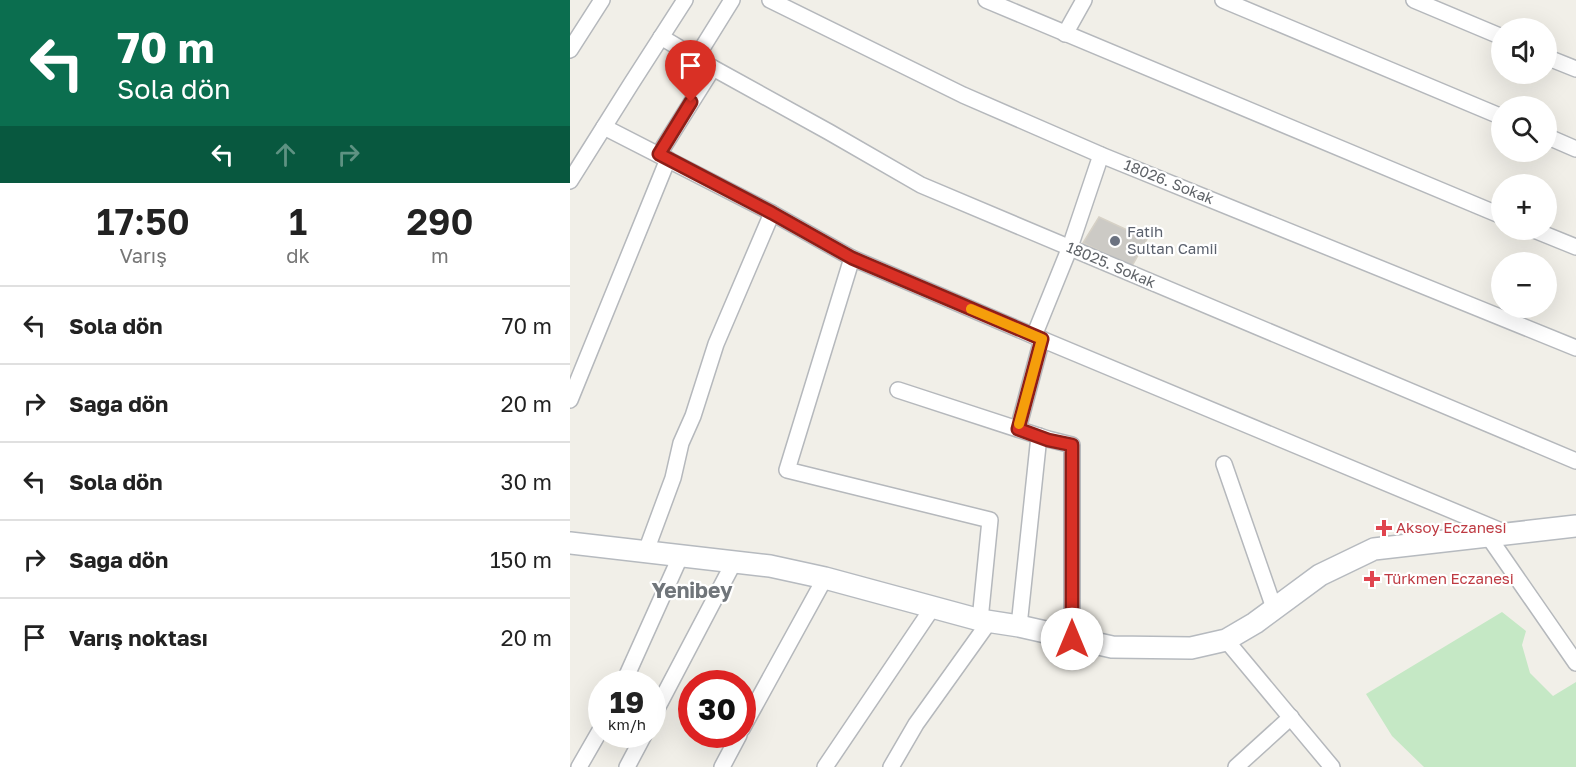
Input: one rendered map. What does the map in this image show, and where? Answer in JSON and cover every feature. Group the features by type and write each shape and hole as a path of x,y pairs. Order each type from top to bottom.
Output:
{"main road":[{"path":"570,543 770,566 825,578 984,621 1112,647 1191,648 1226,640 1255,623 1320,575 1374,549 1497,535 1575,530"}],"street":[{"path":"570,50 603,0"},
{"path":"570,181 685,0"},
{"path":"696,58 732,0"},
{"name":"18026. Sokak","path":"770,0 963,95 1101,155 1576,348"},
{"path":"986,0 1491,211"},
{"path":"1065,34 1084,0"},
{"path":"1223,0 1491,112"},
{"path":"1414,0 1491,32"},
{"name":"18025. Sokak","path":"661,37 921,185 1576,461"},
{"path":"1557,61 1576,69"},
{"path":"570,400 663,157 713,68"},
{"path":"604,127 772,213 852,258 1497,535 1576,663"},
{"path":"1557,140 1576,148"},
{"path":"1018,429 1038,338 1101,155"},
{"path":"646,551 673,478 681,443 693,416 716,344 772,213"},
{"path":"1557,239 1576,247"},
{"path":"852,258 787,470 990,520 984,621 916,724 891,767"},
{"path":"898,390 1072,445 1072,639"},
{"path":"1019,627 1039,436"},
{"path":"1224,464 1275,608"},
{"path":"629,670 681,555"},
{"path":"666,691 734,562"},
{"path":"756,704 825,578"},
{"path":"825,767 933,607"},
{"path":"1226,640 1332,767"},
{"path":"1236,767 1291,717"},
{"path":"579,767 590,748"},
{"path":"627,767 637,748"},
{"path":"722,767 733,748"}],"green space":[{"path":"1502,612 1526,631 1522,645 1530,673 1553,696 1576,682 1576,767 1424,767 1392,736 1366,694"}],"building":[{"name":"Fatih Sultan Camii","path":"1099,217 1147,239 1132,266 1083,243"}],"slow traffic":[{"path":"971,309 1042,339 1019,424"}],"place":[{"name":"Fatih Sultan Camii","path":"1115,241"},
{"name":"Aksoy Eczanesi","path":"1384,528"},
{"name":"Türkmen Eczanesi","path":"1372,579"}],"district":[{"name":"Yenibey","path":"692,591"}],"route":[{"path":"691,102 659,154 852,258 1042,339 1018,429 1048,440 1072,445 1072,639"}]}
